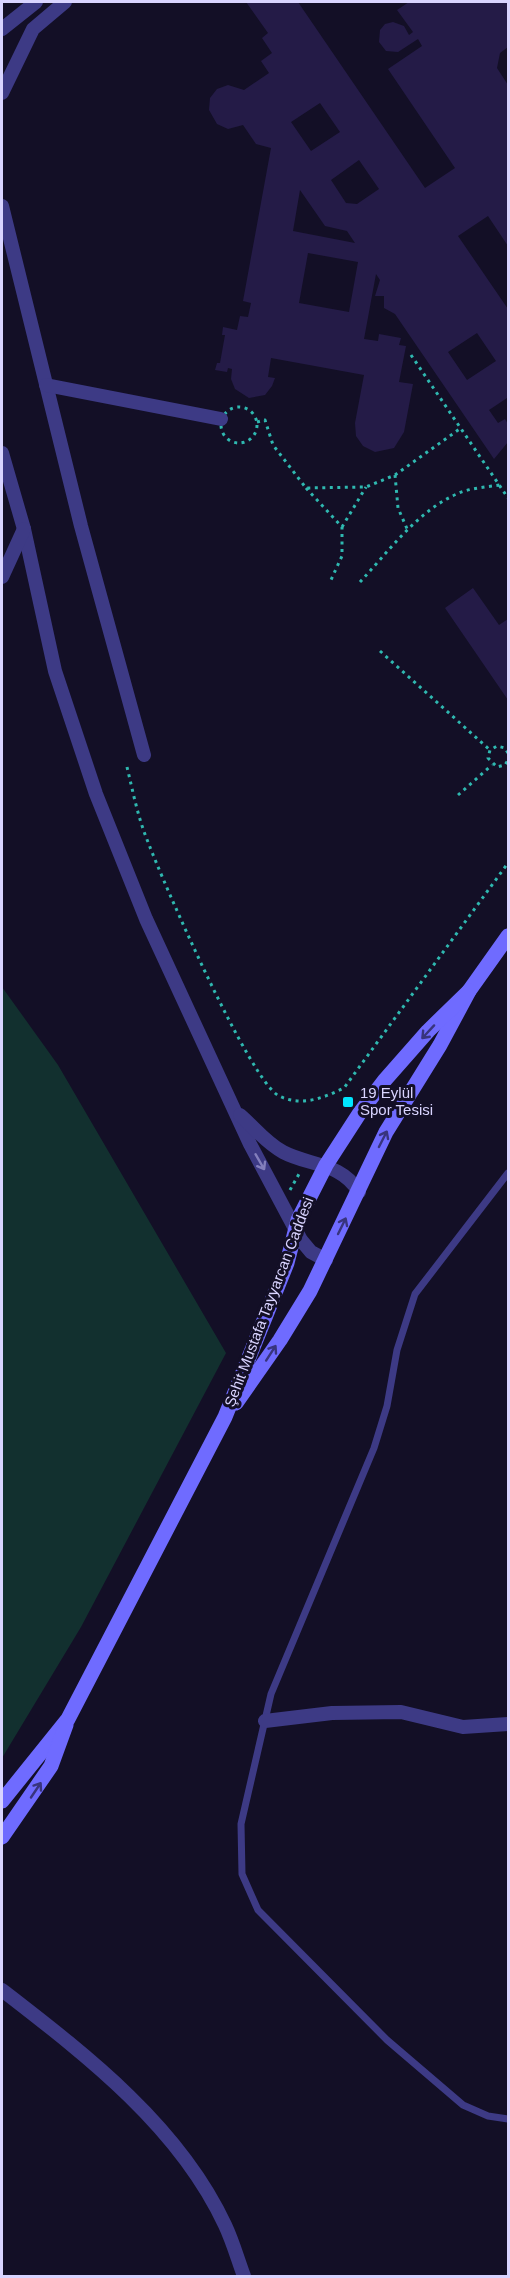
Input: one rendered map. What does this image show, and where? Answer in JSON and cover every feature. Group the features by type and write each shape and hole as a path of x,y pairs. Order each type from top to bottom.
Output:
{"main road":[{"name":"Şehit Mustafa Tayyarcan Caddesi","path":"225,1417 273,1350 326,1260 386,1132 440,1045 469,991 508,936"},
{"name":"Şehit Mustafa Tayyarcan Caddesi","path":"2,1837 51,1766 68,1719 225,1417 287,1263 294,1230 326,1165 359,1114 384,1081 428,1031 469,991"},
{"name":"Şehit Mustafa Tayyarcan Caddesi","path":"2,1801 68,1719"}],"street":[{"path":"2,28 36,2"},
{"path":"2,93 33,29 65,2"},
{"path":"2,206 81,526 144,755"},
{"path":"46,385 221,419"},
{"path":"2,453 24,529 55,671 96,794 146,919 294,1230 311,1252 326,1260"},
{"path":"2,577 24,529"},
{"path":"235,1109 281,1151 326,1165 347,1177 359,1192"},
{"path":"265,1721 332,1713 401,1712 463,1727 508,1724"},
{"path":"2,1990 74,2046 146,2114 193,2170 225,2225 244,2277"}],"lane":[{"path":"508,1173 415,1294 397,1350 387,1406 374,1448 271,1694 241,1824 242,1874 258,1910 387,2040 463,2105 488,2116 508,2119"}],"path":[{"path":"411,355 508,498"},
{"path":"241,407 250,410 257,422 254,436 247,442 237,444 224,437 221,428 221,419 227,411 241,407"},
{"path":"257,422 266,420 273,445 306,488 342,527"},
{"path":"306,488 366,487 395,475 461,428"},
{"path":"395,475 398,508 408,531"},
{"path":"360,582 408,531 441,501 461,492 500,485"},
{"path":"330,582 342,556 342,527 366,487"},
{"path":"380,651 490,750"},
{"path":"490,750 500,746 508,753"},
{"path":"490,750 488,758 492,765"},
{"path":"458,795 492,765 502,766 508,760"},
{"path":"127,767 147,841 220,1002 265,1085 279,1096 299,1102 320,1100 344,1088 508,863"},
{"path":"290,1191 299,1174"}],"green space":[{"path":"2,987 58,1065 226,1353 81,1627 2,1758"}],"building":[{"path":"246,2 298,2 425,188 455,168 388,69 422,46 418,39 398,52 386,51 379,42 380,30 385,24 393,22 404,26 409,35 413,32 397,10 409,2 508,2 508,47 500,53 497,68 508,85 508,246 488,216 458,236 508,309 508,400 507,398 489,410 498,423 505,419 508,424 508,442 494,459 395,314 384,308 384,296 375,296 380,280 376,274 364,339 378,341 379,334 401,338 399,345 406,346 399,382 413,384 404,432 394,448 375,452 363,446 356,436 355,423 364,375 271,358 268,377 275,378 272,386 265,395 249,398 235,389 231,379 232,369 228,368 227,372 215,370 217,363 220,363 225,335 222,335 223,327 237,330 240,316 248,317 251,303 243,301 271,148 256,144 243,125 228,129 217,124 209,110 210,98 217,89 228,85 244,90 269,73 261,61 272,53 262,38 268,33","holes":["320,103 340,132 311,151 291,122","359,160 379,189 357,204 346,203 331,180","300,190 325,226 347,231 355,243 293,231","308,253 358,262 349,312 299,303","477,333 496,361 467,380 448,352"]},
{"path":"473,588 499,625 508,619 508,700 445,608"}],"place":[{"name":"19 Eylül Spor Tesisi","path":"348,1102"}]}
